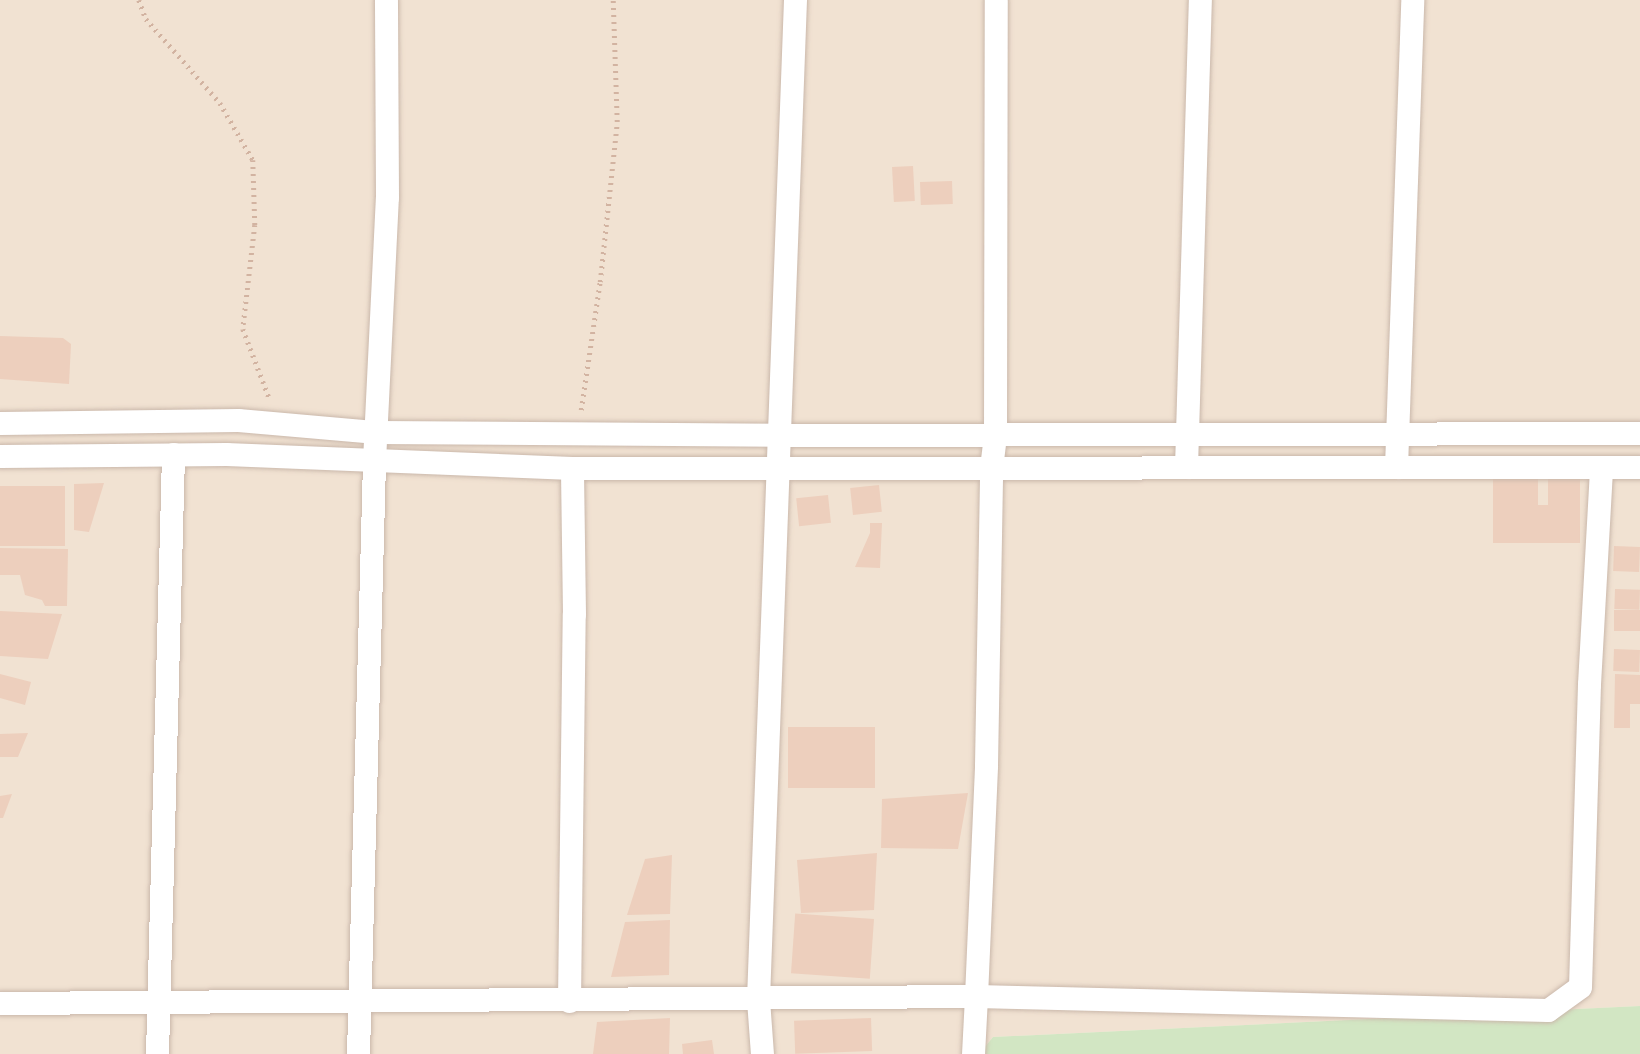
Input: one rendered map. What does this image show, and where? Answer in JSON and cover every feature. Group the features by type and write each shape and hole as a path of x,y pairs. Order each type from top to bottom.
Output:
{"street":[{"path":"358,1054 374,461 387,197 386,0"},
{"path":"762,1054 758,999 777,435 796,0"},
{"path":"973,1054 986,765 991,467 995,435 996,0"},
{"path":"1186,467 1200,0"},
{"path":"1396,467 1412,0"},
{"path":"0,423 238,420 376,432 577,434 1640,433"},
{"path":"158,1054 173,454"},
{"path":"0,456 173,454 572,468 1640,467"},
{"path":"0,1003 159,1000 358,1003 976,996 1548,1010 1580,986 1589,684 1601,467"},
{"path":"569,1001 574,614 572,468"}],"path":[{"path":"139,0 146,19 220,103 253,160 255,225 243,329 279,424"},
{"path":"577,434 600,282 617,122 613,0"}],"shaded area":[{"path":"0,0 1640,0 1640,1006 993,1037 979,1054 0,1054"}],"green space":[{"path":"1640,1006 1640,1054 979,1054 993,1037"}],"building":[{"path":"913,166 915,201 894,202 892,167"},
{"path":"952,181 953,204 921,205 920,182"},
{"path":"0,336 63,338 71,344 69,384 0,379"},
{"path":"1538,476 1538,505 1548,505 1548,477 1580,477 1580,543 1493,543 1493,477"},
{"path":"104,483 89,532 74,530 74,484"},
{"path":"879,485 882,512 853,515 850,488"},
{"path":"0,486 65,486 65,546 0,546"},
{"path":"828,495 831,523 799,526 796,498"},
{"path":"870,523 882,523 880,568 855,567 870,533"},
{"path":"1614,546 1640,547 1639,572 1613,571"},
{"path":"0,548 68,549 67,606 45,606 42,600 25,595 20,575 0,575"},
{"path":"1615,589 1640,590 1639,610 1614,609"},
{"path":"1614,610 1640,610 1640,631 1614,631"},
{"path":"0,611 62,614 48,659 0,656"},
{"path":"1614,649 1640,650 1639,672 1613,671"},
{"path":"0,674 31,682 25,705 0,698"},
{"path":"1615,674 1640,675 1640,704 1630,704 1630,728 1614,728"},
{"path":"788,727 875,727 875,788 788,788"},
{"path":"28,733 18,757 0,757 0,734"},
{"path":"968,793 958,849 881,848 882,799"},
{"path":"12,794 3,818 0,818 0,796"},
{"path":"877,853 874,910 801,913 797,860"},
{"path":"672,855 670,914 627,915 645,859"},
{"path":"795,913 874,919 870,979 791,973"},
{"path":"670,920 669,975 611,977 625,922"},
{"path":"670,1018 669,1054 593,1054 597,1022"},
{"path":"871,1018 872,1051 795,1054 794,1021"},
{"path":"712,1040 714,1054 683,1054 682,1044"}]}
